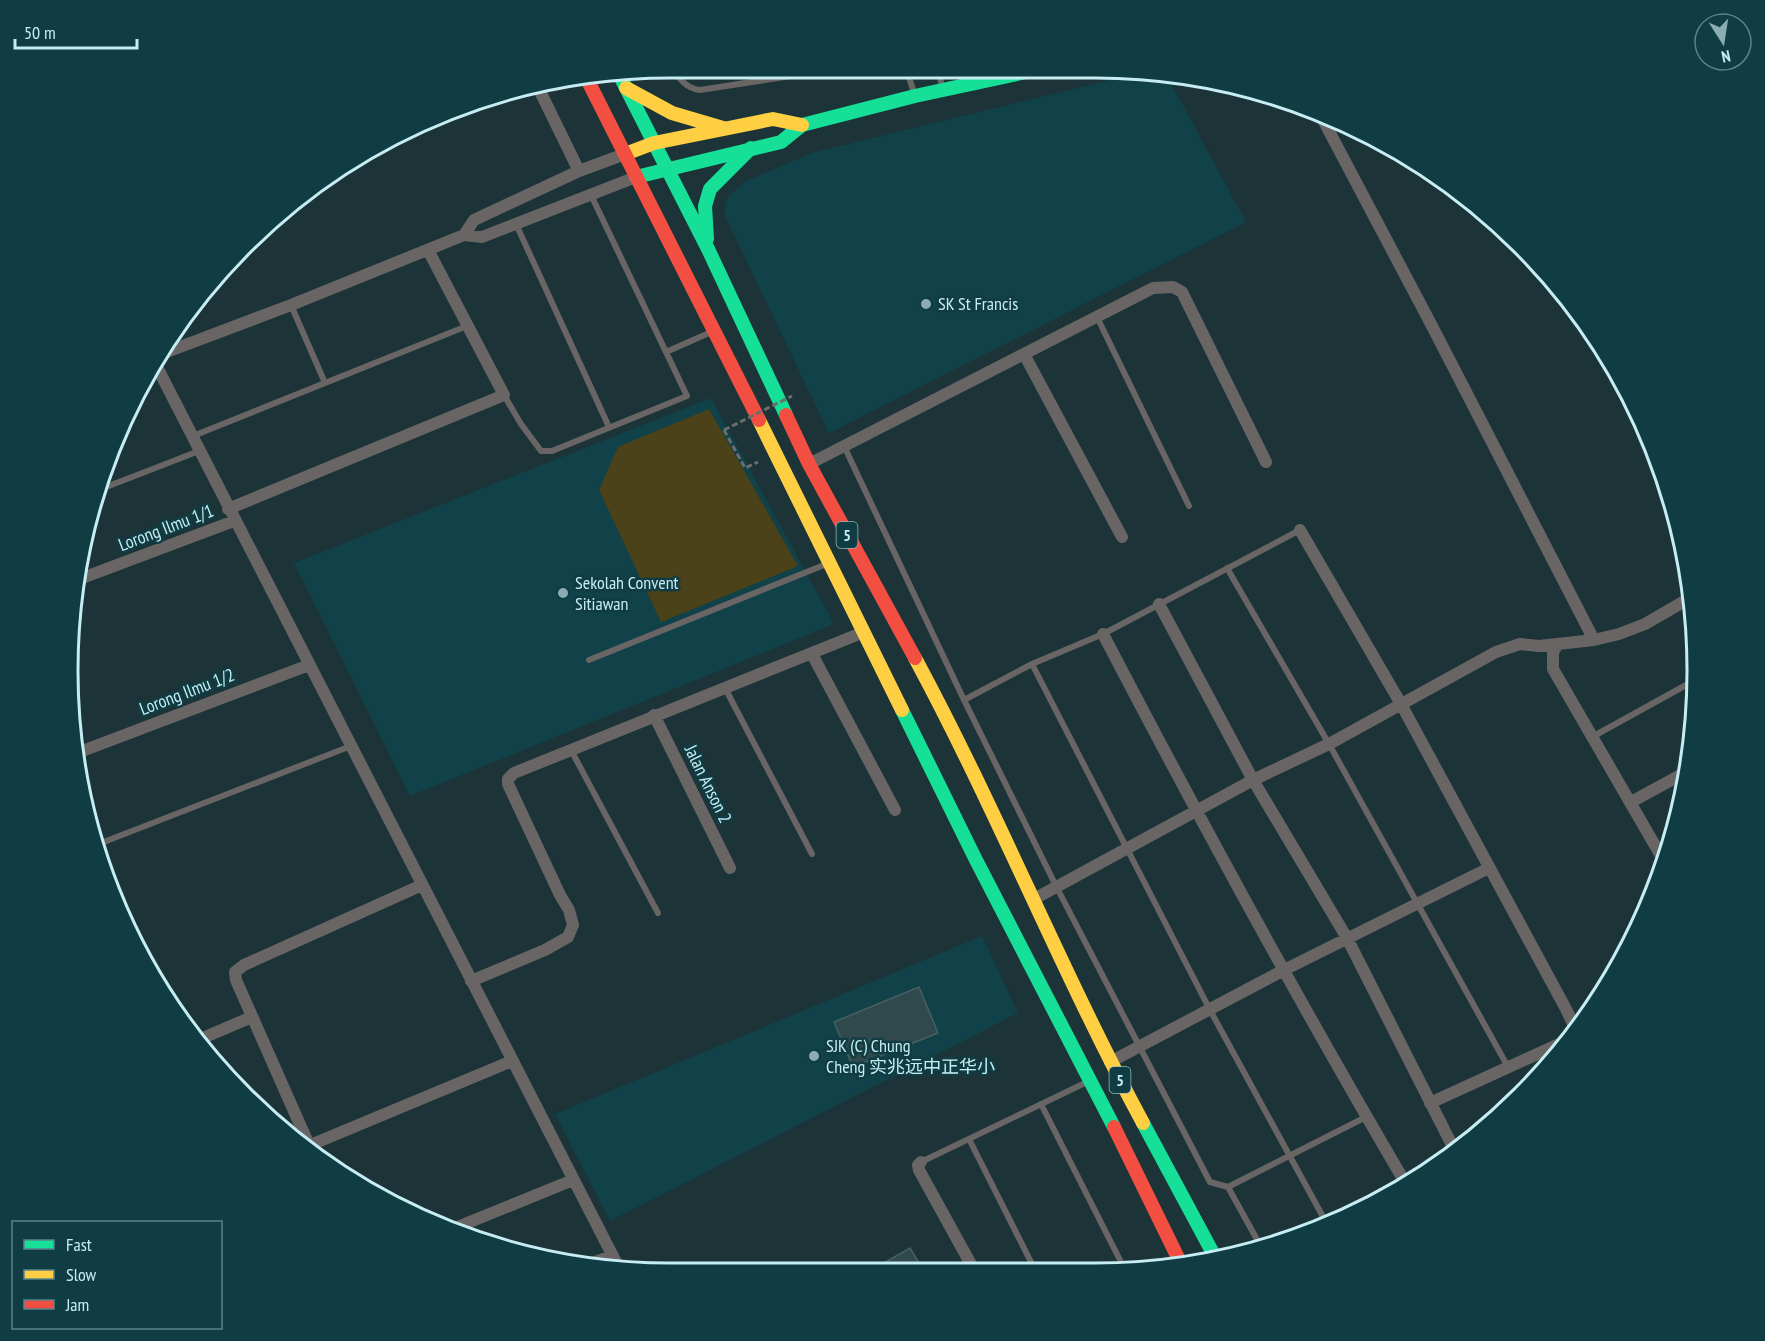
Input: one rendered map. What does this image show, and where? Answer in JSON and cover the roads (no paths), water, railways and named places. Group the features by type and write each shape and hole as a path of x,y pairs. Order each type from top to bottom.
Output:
{"main road":[{"path":"636,177 781,142 802,125 915,96 998,78"},
{"name":"5","path":"622,80 708,249 809,464 924,675 1034,899 1110,1062 1212,1252"},
{"name":"5","path":"589,84 864,632 980,855 1178,1257"},
{"path":"626,88 672,113 723,128"},
{"path":"625,154 654,143 773,119 802,125"},
{"path":"708,249 705,206 710,189 751,148"},
{"path":"824,492 847,560"},
{"path":"858,589 869,621 864,632"},
{"path":"924,675 936,728"},
{"path":"962,780 988,832"},
{"path":"1024,916 1027,907 1034,899"},
{"path":"1065,999 1087,1041 1090,1080"},
{"path":"1126,1092 1165,1189 1197,1254"}],"street":[{"path":"541,92 579,171"},
{"path":"1326,125 1594,640"},
{"path":"464,235 474,220 579,171 625,154"},
{"path":"172,350 464,235 482,237 636,177"},
{"path":"228,509 504,395 428,250"},
{"path":"809,464 1153,288 1173,287 1182,292 1266,462"},
{"path":"1024,354 1122,537"},
{"path":"159,371 614,1260"},
{"name":"Lorong Ilmu 1/1","path":"86,577 234,521"},
{"path":"1300,530 1401,704 1572,1021"},
{"path":"1034,899 1253,780 1329,744 1496,652 1520,644 1539,646 1594,640 1619,634 1646,624 1683,602"},
{"path":"1159,604 1253,780 1347,938 1451,1144"},
{"path":"471,981 545,950 568,937 573,926 569,910 508,784 508,779 514,773 864,632"},
{"path":"1103,634 1195,811 1402,1177"},
{"path":"1558,644 1553,652 1553,669 1659,852"},
{"path":"812,654 895,810"},
{"name":"Lorong Ilmu 1/2","path":"83,751 309,665"},
{"name":"Jalan Anson 2","path":"654,715 730,868"},
{"path":"1631,802 1677,777"},
{"path":"1110,1062 1284,970 1489,868"},
{"path":"305,1137 236,980 235,972 240,967 422,885"},
{"path":"205,1037 252,1017"},
{"path":"1430,1103 1551,1048"},
{"path":"314,1144 513,1061"},
{"path":"921,1162 918,1165 919,1170 970,1263"},
{"path":"462,1225 573,1180"},
{"path":"603,1259 612,1256"}],"lane":[{"path":"678,78 690,88 700,90 779,78"},
{"path":"909,78 915,96"},
{"path":"940,78 943,90"},
{"path":"504,395 521,424 541,451 562,448 687,396 591,195"},
{"path":"516,224 609,427"},
{"path":"291,305 325,384"},
{"path":"1097,317 1189,506"},
{"path":"192,436 467,326"},
{"path":"666,352 713,331"},
{"path":"844,446 964,700 1056,886 1210,1182 1228,1187 1366,1117"},
{"path":"107,487 199,451"},
{"path":"964,700 1032,664 1103,634 1300,530"},
{"path":"589,660 830,563"},
{"path":"1227,568 1329,744 1508,1067"},
{"path":"1032,664 1210,1010 1323,1217"},
{"path":"1592,737 1687,685"},
{"path":"725,688 812,854"},
{"path":"103,842 351,746"},
{"path":"570,749 658,913"},
{"path":"921,1162 1090,1080"},
{"path":"1041,1104 1121,1262"},
{"path":"969,1139 1031,1263"},
{"path":"1228,1187 1257,1240"}],"place":[{"name":"SK St Francis","path":"926,304"},
{"name":"Sekolah Convent Sitiawan","path":"563,593"},
{"name":"SJK (C) Chung Cheng 实兆远中正华小","path":"814,1056"}]}
